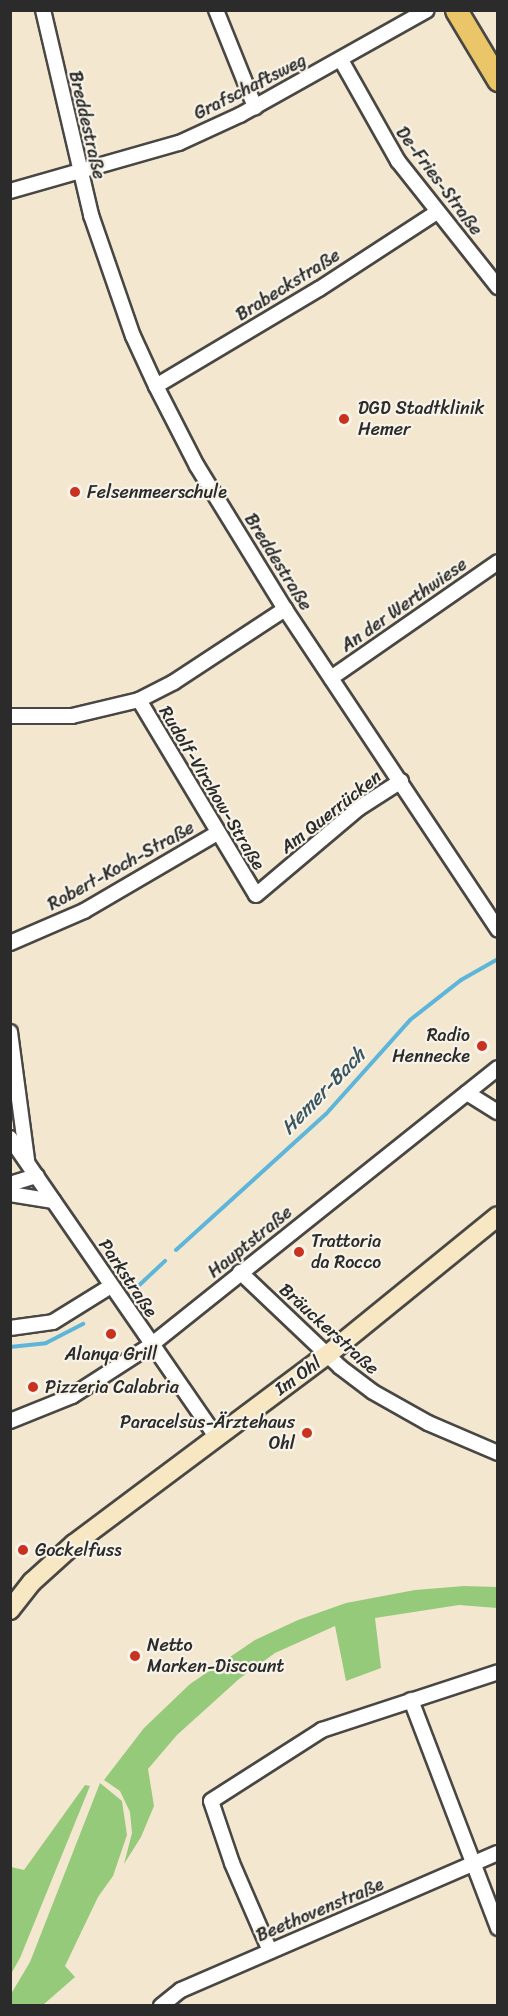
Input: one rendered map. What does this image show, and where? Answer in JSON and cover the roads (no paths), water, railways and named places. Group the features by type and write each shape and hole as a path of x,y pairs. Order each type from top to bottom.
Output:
{"main road":[{"path":"456,10 498,80"},
{"name":"Im Ohl","path":"12,1603 74,1545 327,1355 498,1216"}],"street":[{"name":"Breddestraße","path":"43,10 78,170 133,336 156,386 197,466 285,609 498,930"},
{"path":"216,10 255,107"},
{"name":"Grafschaftsweg","path":"10,191 179,143 255,107 427,10"},
{"name":"De-Fries-Straße","path":"341,60 398,161 498,287"},
{"name":"Brabeckstraße","path":"156,386 319,289 437,212"},
{"name":"An der Werthwiese","path":"331,678 498,562"},
{"path":"10,716 72,716 138,700 174,682 285,609"},
{"name":"Rudolf-Virchow-Straße","path":"138,700 216,834 256,895"},
{"name":"Am Querrücken","path":"256,895 360,808 401,781"},
{"name":"Robert-Koch-Straße","path":"10,943 84,911 216,834"},
{"path":"10,1032 32,1171 10,1184"},
{"name":"Hauptstraße","path":"10,1421 72,1396 151,1345 498,1068"},
{"path":"467,1093 498,1112"},
{"name":"Parkstraße","path":"10,1138 216,1437"},
{"path":"10,1194 53,1201"},
{"name":"Bräuckerstraße","path":"240,1272 327,1355 400,1409 498,1453"},
{"path":"10,1328 53,1322 111,1286"},
{"path":"270,1951 232,1863 211,1801 322,1730 498,1672"},
{"path":"411,1700 498,1928"},
{"name":"Beethovenstraße","path":"162,2005 182,1990 498,1854"}],"waterway":[{"name":"Hemer-Bach","path":"176,1250 326,1114 410,1020 461,980 498,959"},
{"name":"Hemer-Bach","path":"133,1291 165,1261"},
{"name":"Hemer-Bach","path":"10,1347 46,1343 83,1324"}],"place":[{"name":"DGD Stadtklinik Hemer","path":"344,419"},
{"name":"Felsenmeerschule","path":"75,492"},
{"name":"Radio Hennecke","path":"482,1046"},
{"name":"Trattoria da Rocco","path":"299,1252"},
{"name":"Alanya Grill","path":"111,1334"},
{"name":"Pizzeria Calabria","path":"33,1387"},
{"name":"Paracelsus-Ärztehaus Ohl","path":"307,1433"},
{"name":"Gockelfuss","path":"23,1550"},
{"name":"Netto Marken-Discount","path":"135,1656"}]}
